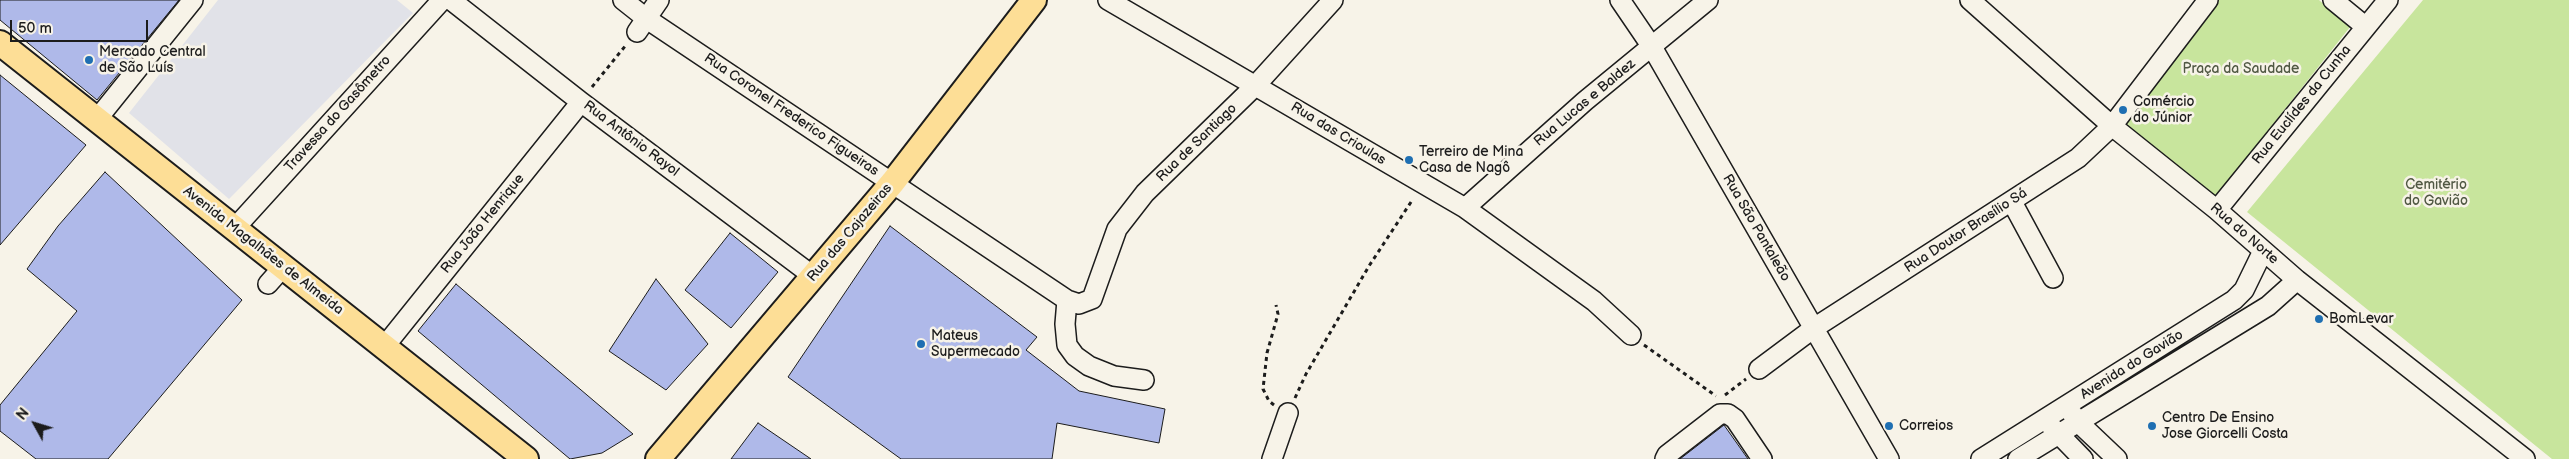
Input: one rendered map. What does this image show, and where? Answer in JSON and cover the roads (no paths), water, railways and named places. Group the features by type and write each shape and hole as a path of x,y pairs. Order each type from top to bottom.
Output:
{"main road":[{"name":"Rua das Cajazeiras","path":"665,452 893,182 1034,0"},
{"name":"Avenida Magalhães de Almeida","path":"0,43 98,118 234,229 275,276 384,347 526,459"}],"street":[{"path":"98,118 193,0"},
{"name":"Travessa do Gasômetro","path":"234,229 442,0"},
{"name":"Rua Antônio Rayol","path":"451,0 581,102 813,276"},
{"name":"Rua Coronel Frederico Figueiras","path":"623,0 642,25 893,182 1068,300 1079,304 1087,303"},
{"path":"642,25 659,0"},
{"name":"Rua das Crioulas","path":"1108,0 1465,208 1594,301 1631,336"},
{"name":"Rua de Santiago","path":"1087,303 1092,299 1099,284 1107,253 1117,229 1145,193 1256,85 1334,0"},
{"name":"Rua São Pantaleão","path":"1620,0 1652,47 1889,459"},
{"name":"Rua Lucas e Baldez","path":"1465,208 1585,101 1708,0"},
{"name":"Rua do Norte","path":"1970,0 2112,126 2512,455"},
{"name":"Rua Doutor Brasílio Sá","path":"1759,369 1814,328 2078,158 2112,126 2208,0"},
{"path":"2334,0 2366,28"},
{"name":"Rua Euclídes da Cunha","path":"2216,210 2388,0"},
{"name":"Rua João Henrique","path":"384,347 581,102"},
{"path":"2012,202 2053,278"},
{"name":"Avenida do Gavião","path":"1981,459 2234,300 2244,290 2263,251"},
{"name":"Avenida do Gavião","path":"2018,459 2268,306 2297,280"},
{"path":"1068,300 1065,324 1067,345 1075,356 1089,366 1114,376 1144,380"},
{"path":"2208,317 2221,336"},
{"path":"2066,406 2078,422 2117,459"},
{"path":"1272,459 1288,413"},
{"path":"1665,459 1667,455 1720,414 1728,414 1735,419 1762,459"},
{"path":"2046,419 2058,435 2083,459"}],"place":[{"name":"Mercado Central de São Luís","path":"89,60"},
{"name":"Comércio do Júnior","path":"2123,110"},
{"name":"Terreiro de Mina Casa de Nagô","path":"1409,160"},
{"name":"BomLevar","path":"2319,319"},
{"name":"Mateus Supermecado","path":"921,344"},
{"name":"Correios","path":"1889,426"},
{"name":"Centro De Ensino Jose Giorcelli Costa","path":"2152,426"}],"park label":[{"name":"Praça da Saudade","path":"2241,69"},
{"name":"Cemitério do Gavião","path":"2436,194"}]}
